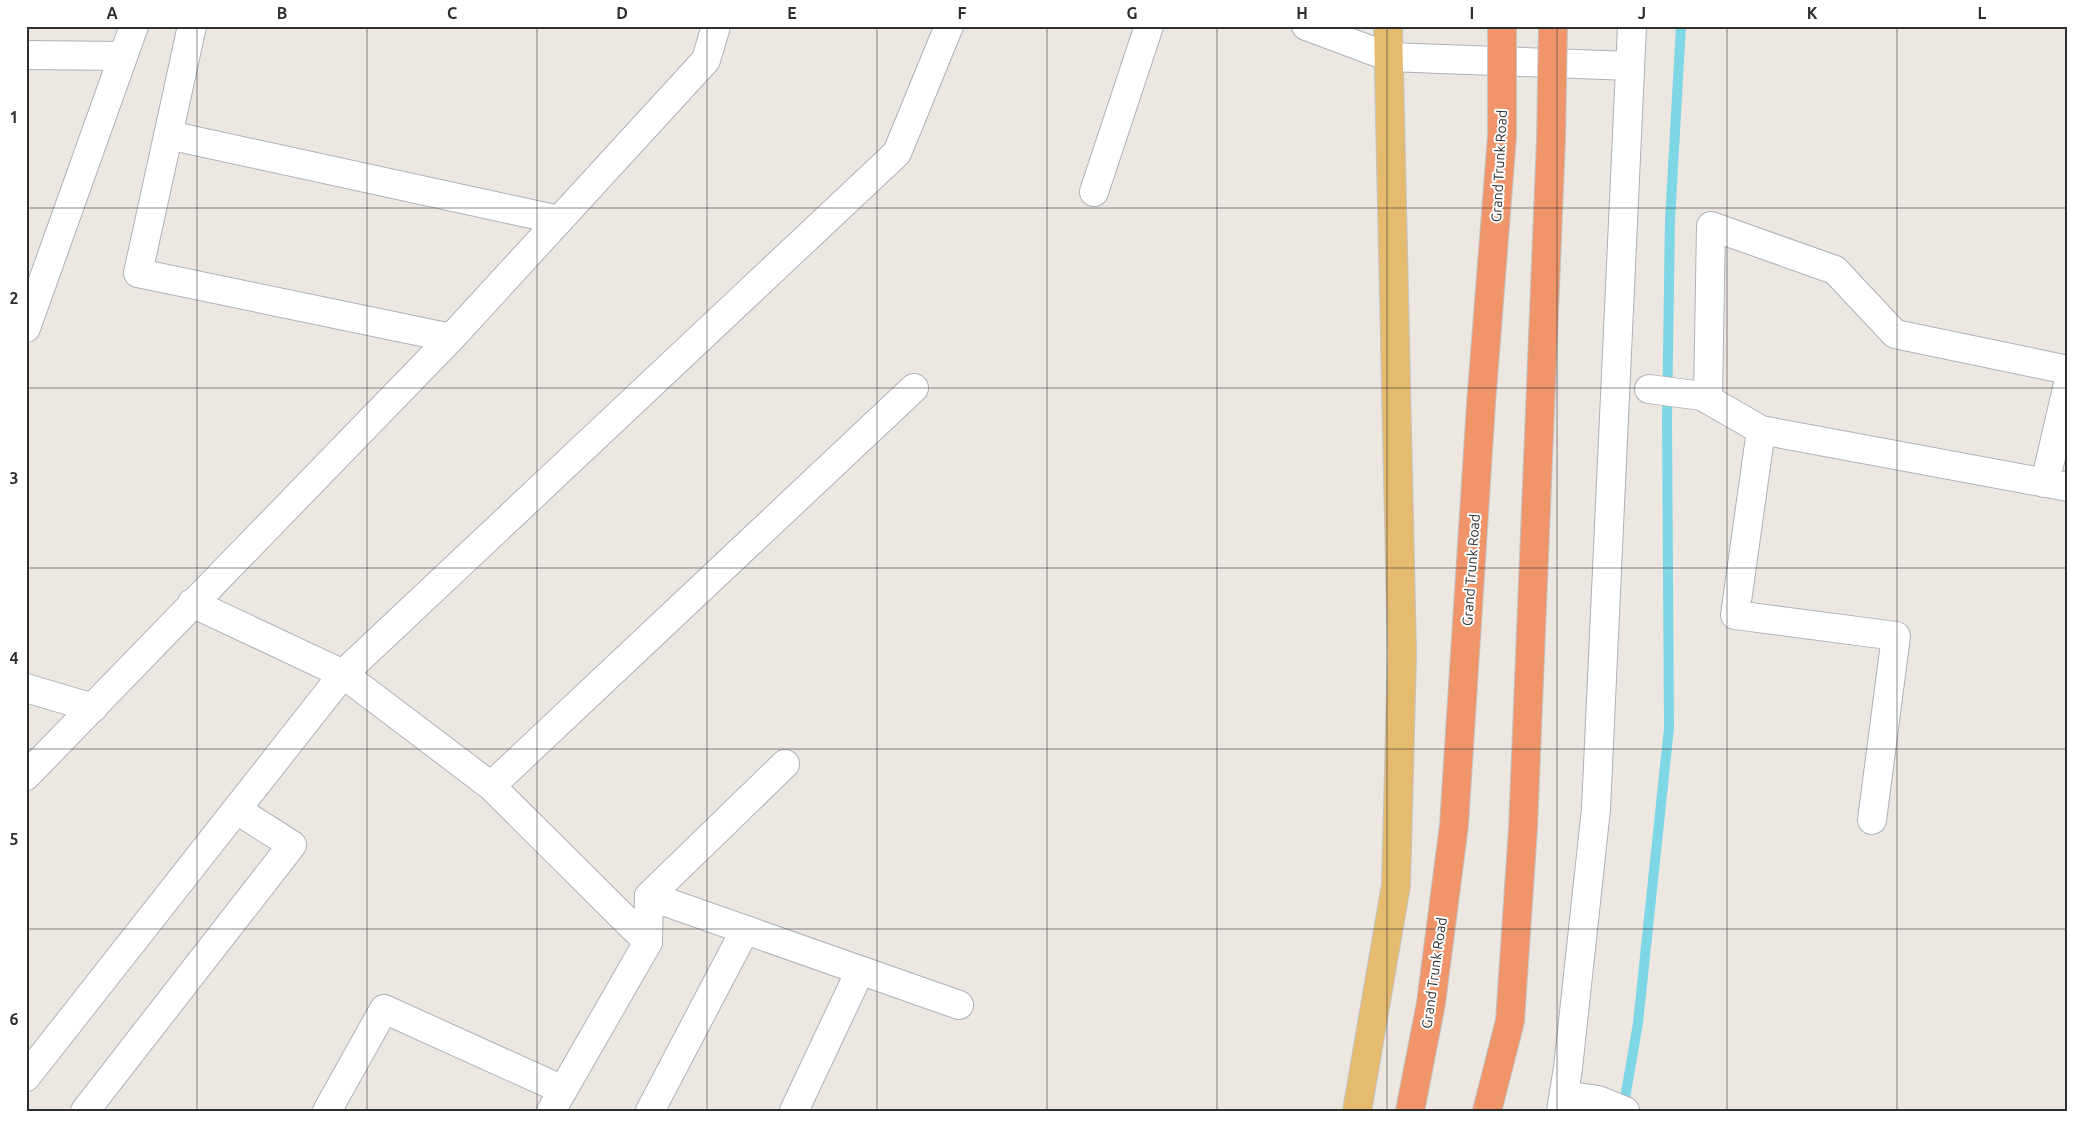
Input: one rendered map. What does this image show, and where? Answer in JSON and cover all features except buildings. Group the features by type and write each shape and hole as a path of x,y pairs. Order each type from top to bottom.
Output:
{"highway":[{"name":"Grand Trunk Road","path":"1410,1111 1431,1003 1454,825 1481,404 1502,136 1502,26"},
{"path":"1487,1111 1510,1021 1521,856 1551,139 1553,26"}],"main road":[{"path":"1357,1111 1396,884 1402,654 1388,26"}],"street":[{"path":"26,328 134,26"},
{"path":"192,26 138,273 451,338"},
{"path":"26,776 451,338 706,60 716,26"},
{"path":"26,1077 343,674 897,154 949,26"},
{"path":"1094,192 1149,26"},
{"path":"1306,26 1389,57 1630,66"},
{"path":"1625,1111 1598,1100 1562,1103 1596,808 1632,26"},
{"path":"26,55 123,56"},
{"path":"168,135 559,220"},
{"path":"1705,398 1711,226 1835,270 1895,334 2068,370"},
{"path":"1649,389 1705,398 1761,430 2056,485 2068,384"},
{"path":"491,786 914,388"},
{"path":"1761,430 1735,616 1896,636 1872,820"},
{"path":"192,603 343,674 491,786 648,942"},
{"path":"26,688 93,708"},
{"path":"326,1111 384,1009 557,1100 648,942 649,896 785,764"},
{"path":"85,1111 292,845 237,810"},
{"path":"649,896 959,1005"},
{"path":"650,1111 745,930"},
{"path":"794,1111 860,971"}],"waterway":[{"path":"1623,1110 1638,1023 1669,728 1667,420 1670,220 1681,26"}]}
